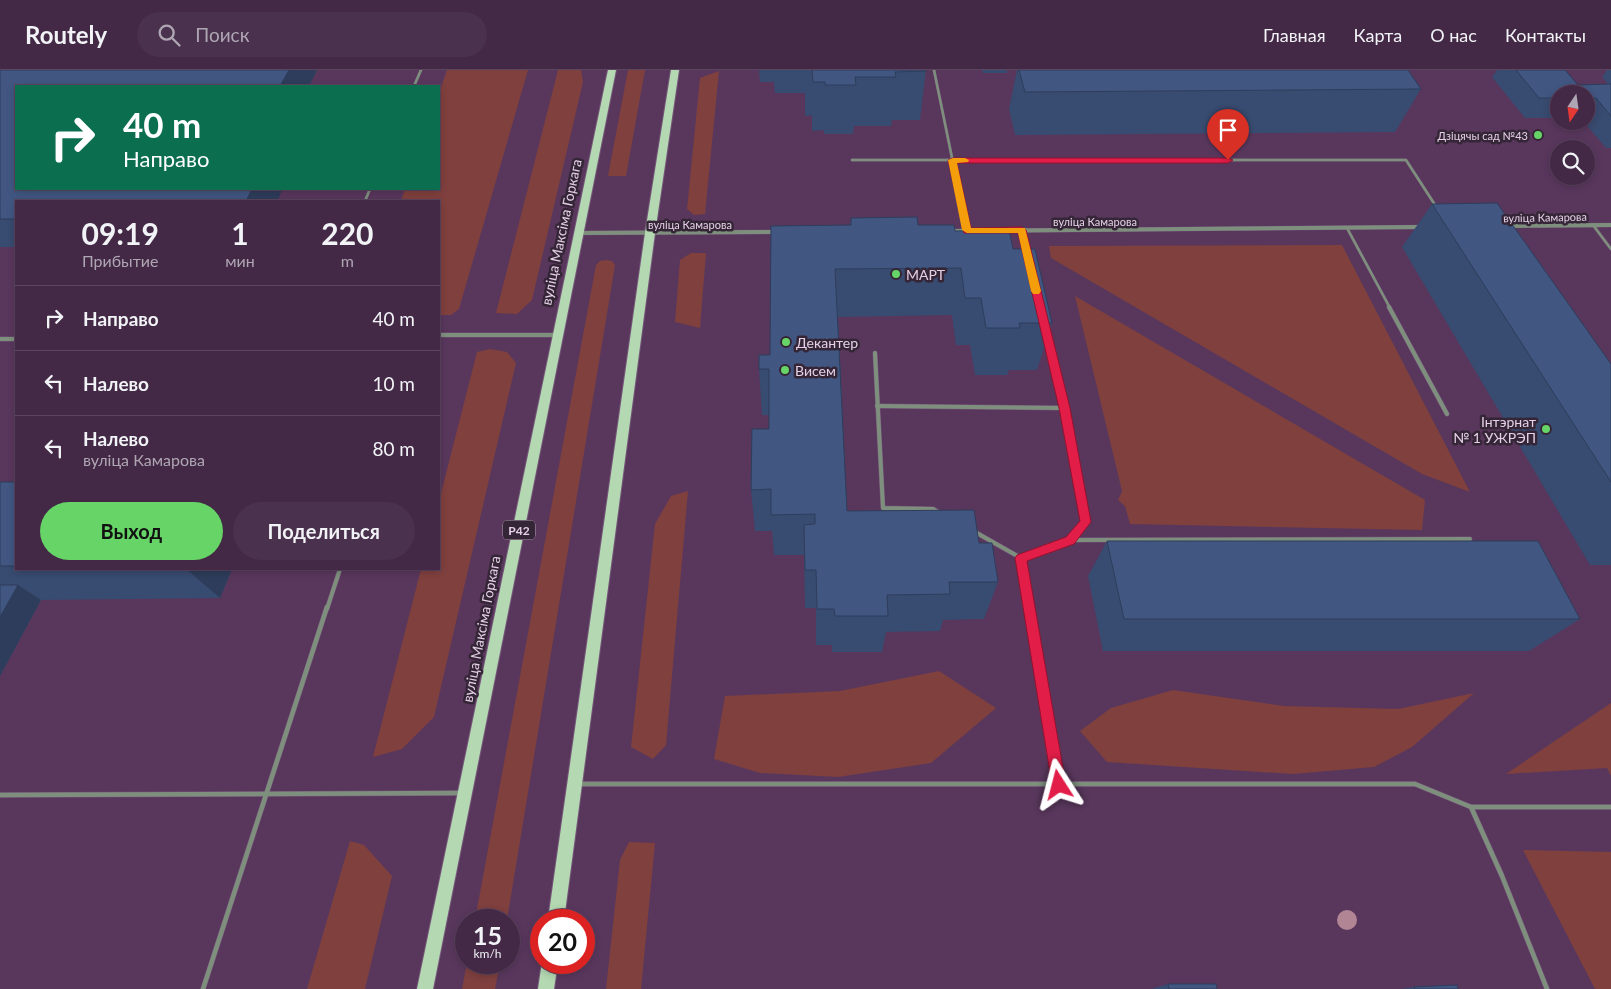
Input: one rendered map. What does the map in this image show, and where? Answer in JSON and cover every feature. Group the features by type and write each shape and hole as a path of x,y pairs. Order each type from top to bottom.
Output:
{"main road":[{"name":"вуліца Максіма Горкага","path":"426,989 612,70"},
{"path":"558,909 650,233 675,70"},
{"path":"546,989 548,974"}],"street":[{"name":"вуліца Камарова","path":"1501,226 1611,225"},
{"name":"вуліца Камарова","path":"947,231 1430,227"},
{"name":"вуліца Камарова","path":"579,233 782,232"}],"lane":[{"path":"414,85 421,70"},
{"path":"934,70 967,230"},
{"path":"852,160 1406,160 1441,214"},
{"path":"1593,225 1611,249"},
{"path":"1347,228 1447,414"},
{"path":"1022,230 1029,261"},
{"path":"1044,326 1064,408 1086,522 1070,540"},
{"path":"440,335 558,335"},
{"path":"0,339 15,339"},
{"path":"876,353 876,406 883,508 933,509 941,514"},
{"path":"876,406 1064,408"},
{"path":"973,532 1021,558 1070,540 1470,539"},
{"path":"1021,558 1059,785"},
{"path":"203,989 340,570"},
{"path":"576,784 685,782 1059,785 1415,784 1471,807 1611,807"},
{"path":"0,795 466,793"},
{"path":"1471,807 1502,876 1547,989"}],"shaded area":[{"path":"447,70 528,70 459,309 451,315 440,315 440,200 401,200 405,190 440,190 440,90"},
{"path":"558,70 581,70 583,82 532,300 517,314 496,313"},
{"path":"628,70 645,70 626,176 608,176"},
{"path":"719,71 705,214 694,215 687,209 700,78"},
{"path":"1342,245 1470,492 1422,474 1051,258 1049,246"},
{"path":"691,253 706,253 700,328 675,322 680,260"},
{"path":"600,261 612,261 615,265 509,909 477,909 596,265"},
{"path":"1075,296 1425,500 1422,530 1130,524 1125,506 1118,500 1122,491"},
{"path":"490,349 507,352 516,363 434,717 402,749 373,757 421,570 440,570 440,497 477,352"},
{"path":"688,491 666,745 653,759 631,747 655,524 671,496"},
{"path":"939,671 996,708 931,763 838,777 760,773 714,759 725,696 840,691"},
{"path":"1173,690 1284,706 1398,709 1474,693 1412,747 1374,767 1293,774 1107,762 1080,731 1111,708"},
{"path":"1611,703 1611,776 1607,768 1506,774"},
{"path":"350,841 364,845 392,876 365,989 307,989"},
{"path":"629,842 655,843 641,989 606,989 620,860"},
{"path":"1523,850 1611,852 1611,989 1595,989"},
{"path":"465,974 498,974 495,989 462,989"}],"building":[{"path":"0,70 289,70 281,85 15,85 15,190 252,190 246,200 15,200 15,219 0,219"},
{"path":"812,70 926,71 895,72 896,77 855,77 856,85 825,85 825,82 813,82"},
{"path":"1019,70 1408,70 1421,89 1025,92"},
{"path":"1516,70 1565,70 1578,85 1550,85 1550,98 1539,98"},
{"path":"1611,84 1611,116 1596,98 1595,85 1578,85"},
{"path":"1497,203 1611,364 1611,482 1432,204"},
{"path":"917,217 918,225 954,225 955,231 1009,230 1013,249 1035,249 1052,323 1019,323 1020,328 986,328 981,298 965,298 961,268 835,269 847,511 974,510 979,543 992,543 998,582 949,582 950,594 887,595 888,616 835,616 834,609 817,609 816,570 805,570 804,525 815,524 815,514 771,515 771,489 751,490 752,429 769,429 769,369 759,369 759,355 770,355 771,226 851,225 851,218"},
{"path":"0,482 15,482 15,566 0,566"},
{"path":"1107,541 1538,541 1580,619 1124,619"},
{"path":"0,585 18,585 0,617"},
{"path":"1168,984 1216,984 1217,989 1169,989"},
{"path":"1457,985 1458,989 1415,989 1414,987"}],"slow traffic":[{"path":"965,160 953,160 967,230 1022,230 1036,291"}],"place":[{"name":"Дзіцячы сад №43","path":"1538,135"},
{"name":"МАРТ","path":"896,274"},
{"name":"Декантер","path":"786,342"},
{"name":"Висем","path":"785,370"},
{"name":"Інтэрнат № 1 УЖРЭП","path":"1546,429"}],"route":[{"path":"1059,785 1021,558 1070,540 1086,522 1064,408 1022,230 967,230 953,160 1228,160"}]}
